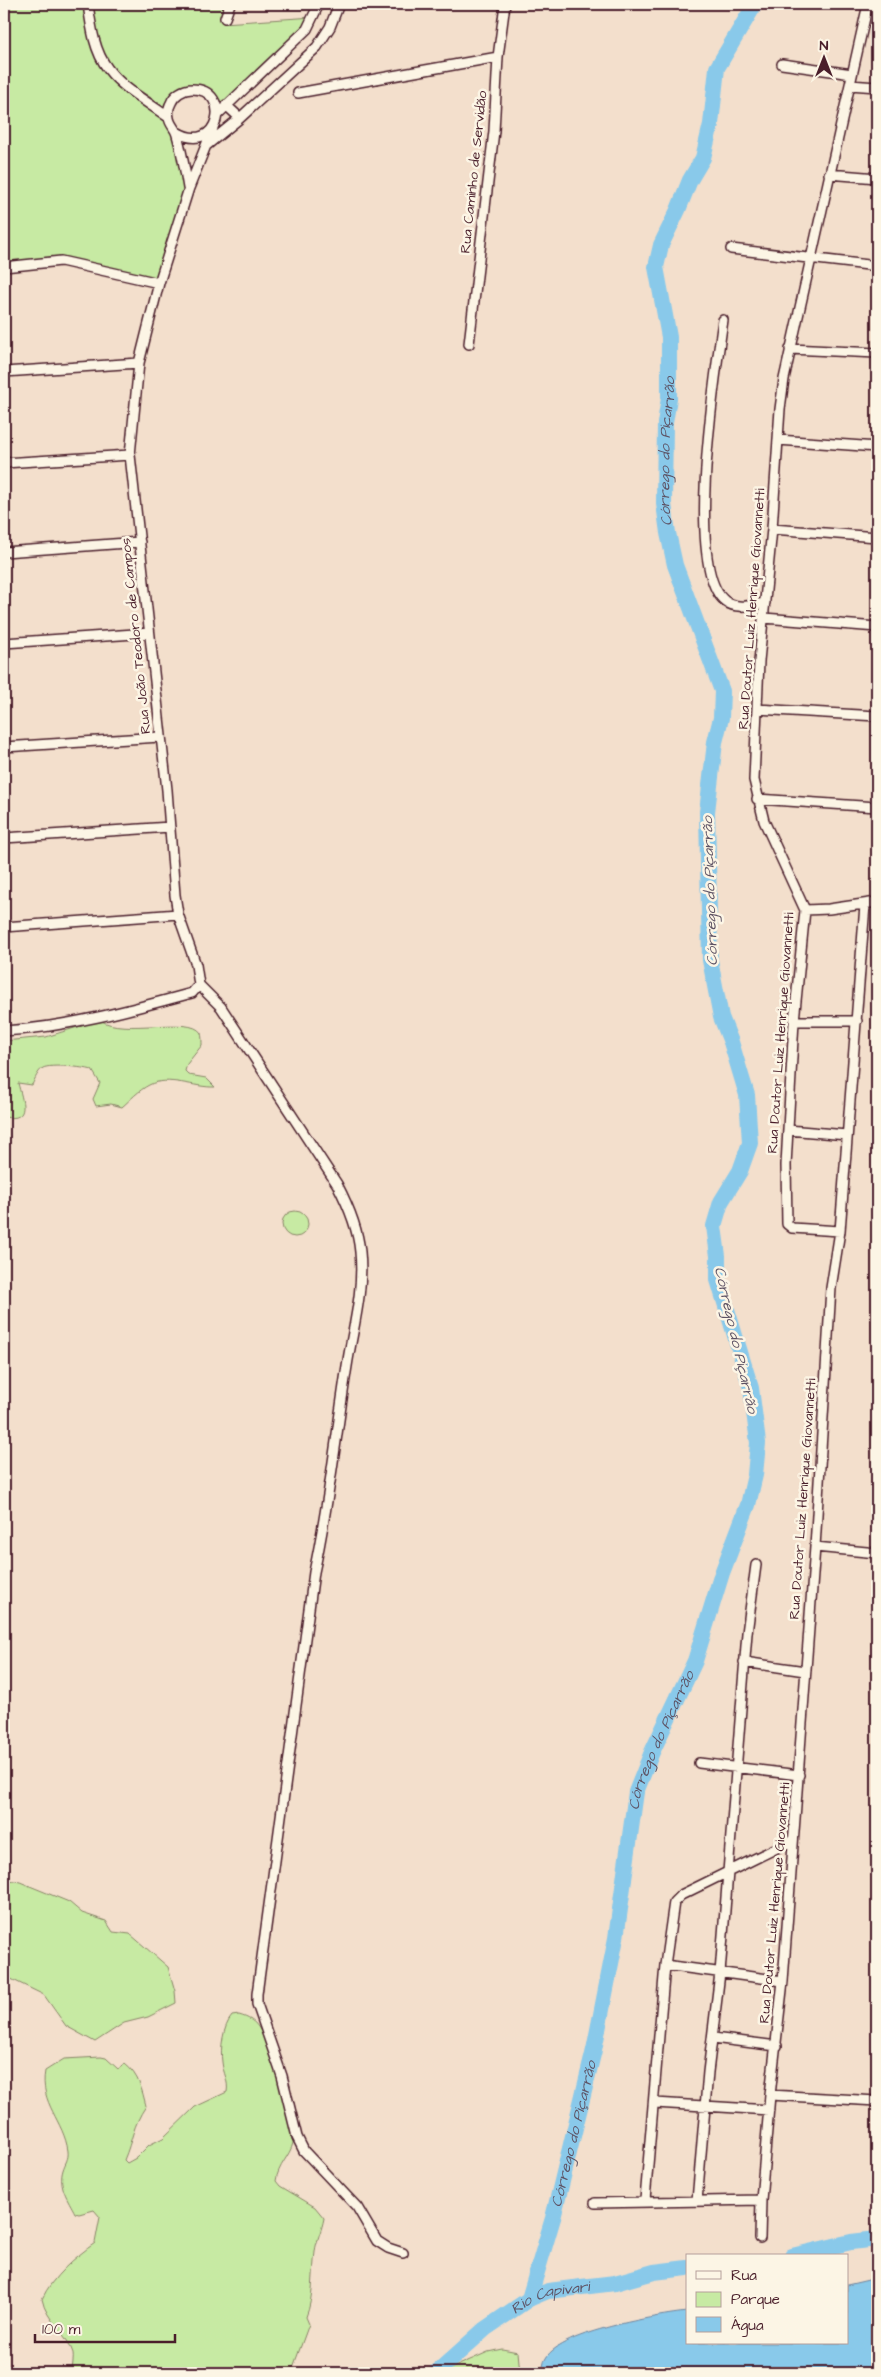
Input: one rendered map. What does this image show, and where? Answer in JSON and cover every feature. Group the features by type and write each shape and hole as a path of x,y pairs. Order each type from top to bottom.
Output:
{"street":[{"path":"88,4 95,41 108,69 130,89 168,117 176,132 188,188"},
{"path":"225,18 230,4"},
{"path":"176,132 192,138 201,137 213,128 218,114 226,105 307,29 319,4"},
{"path":"207,145 240,118 317,47 330,27 340,4"},
{"name":"Rua Caminho de Servidão","path":"469,344 494,131 498,58 505,4"},
{"name":"Rua Doutor Luiz Henrique Giovannetti","path":"840,1231 792,1228 786,1224 788,1130 794,1021 805,910 774,848 757,799 754,780 757,709 780,409 790,349 868,4"},
{"path":"298,93 498,58"},
{"path":"782,64 852,74"},
{"path":"850,84 877,87"},
{"path":"168,117 168,109 176,95 191,89 199,90 213,99 218,114"},
{"path":"226,105 240,118"},
{"name":"Rua João Teodoro de Campos","path":"199,985 196,965 178,914 130,455 139,363 159,283 188,188 213,128"},
{"path":"829,174 877,178"},
{"path":"730,249 794,256 811,260 877,266"},
{"path":"4,267 61,261 159,283"},
{"path":"723,320 708,430 705,469 706,554 711,577 718,594 723,600 733,606 765,604"},
{"path":"790,349 877,353"},
{"path":"4,372 139,363"},
{"path":"778,440 877,447"},
{"path":"4,463 130,455"},
{"path":"772,529 877,537"},
{"path":"4,552 140,542"},
{"path":"764,618 877,627"},
{"path":"4,643 149,633"},
{"path":"757,709 877,716"},
{"path":"4,747 160,736"},
{"path":"757,799 877,807"},
{"path":"4,838 170,827"},
{"path":"805,910 865,905 877,902"},
{"name":"Rua Doutor Luiz Henrique Giovannetti","path":"760,2238 761,2200 770,2095 783,1981 794,1840 831,1288 840,1231 865,905"},
{"path":"4,926 178,914"},
{"path":"4,1031 48,1028 80,1022 192,993 199,985 222,1007 337,1184 350,1209 360,1251 360,1298 332,1463 326,1517 314,1572 257,2004 282,2076 297,2137 304,2151 357,2207 377,2241 388,2248 403,2253"},
{"path":"794,1021 857,1021"},
{"path":"788,1130 847,1135"},
{"path":"815,1547 877,1553"},
{"path":"697,2201 705,2106 720,1973 744,1662 756,1565"},
{"path":"744,1662 805,1671"},
{"path":"699,1764 798,1775"},
{"path":"645,2200 671,1909 676,1898 794,1840"},
{"path":"665,1965 783,1981"},
{"path":"713,2038 777,2046"},
{"path":"770,2095 877,2101"},
{"path":"655,2103 769,2110"},
{"path":"595,2203 645,2200 761,2200"}],"green space":[{"path":"4,4 229,4 223,23 314,17 218,112 213,99 188,89 168,109 112,72 168,117 189,188 159,283 72,262 4,267"},
{"path":"100,1020 124,1026 170,1025 195,1028 201,1033 202,1045 187,1064 185,1071 189,1075 206,1078 215,1087 165,1081 156,1082 142,1090 122,1107 111,1104 96,1106 93,1099 100,1083 92,1070 53,1066 43,1068 32,1085 18,1083 23,1103 22,1113 13,1118 4,1117 4,1041 46,1037"},
{"path":"295,1211 304,1215 308,1224 304,1233 295,1237 286,1233 282,1224 286,1215"},
{"path":"4,1879 20,1882 69,1902 82,1913 106,1921 113,1932 130,1934 168,1967 175,1991 176,2003 148,2017 124,2023 95,2042 66,2026 44,1995 9,1978 4,1971"},
{"path":"239,2015 254,2022 264,2039 270,2052 291,2120 293,2143 279,2170 276,2181 280,2186 315,2207 324,2218 315,2252 312,2293 306,2317 309,2324 291,2373 72,2373 73,2353 66,2339 48,2314 42,2299 46,2291 65,2268 95,2243 100,2217 94,2210 79,2214 75,2213 64,2192 62,2176 68,2151 66,2140 46,2093 45,2071 64,2059 101,2057 106,2058 118,2069 125,2064 130,2068 139,2083 146,2106 135,2127 124,2160 127,2163 136,2158 149,2145 163,2138 195,2107 227,2092 221,2057 222,2044 229,2020 232,2016"},
{"path":"502,2349 518,2352 520,2373 441,2373 488,2352"}],"water":[{"path":"877,2278 877,2373 542,2373 546,2358 555,2349 570,2340 611,2326 686,2312 686,2344 848,2344 848,2285"}],"waterway":[{"name":"Córrego do Piçarrão","path":"529,2299 553,2218 594,2050 616,1938 636,1792 652,1752 695,1661 722,1573 748,1505 755,1475 758,1443 751,1388 718,1280 718,1256 714,1226 721,1202 740,1171 750,1143 747,1095 731,1042 721,1017 710,960 707,812 715,742 721,718 722,691 675,565 668,533 664,504 665,423 669,398 669,337 656,267 661,245 690,180 703,158 711,124 717,68 755,4"},
{"name":"Rio Capivari","path":"800,2254 851,2242 877,2239"},
{"name":"Rio Capivari","path":"436,2373 485,2329 529,2299 548,2291 615,2283 654,2272 686,2268"}]}
